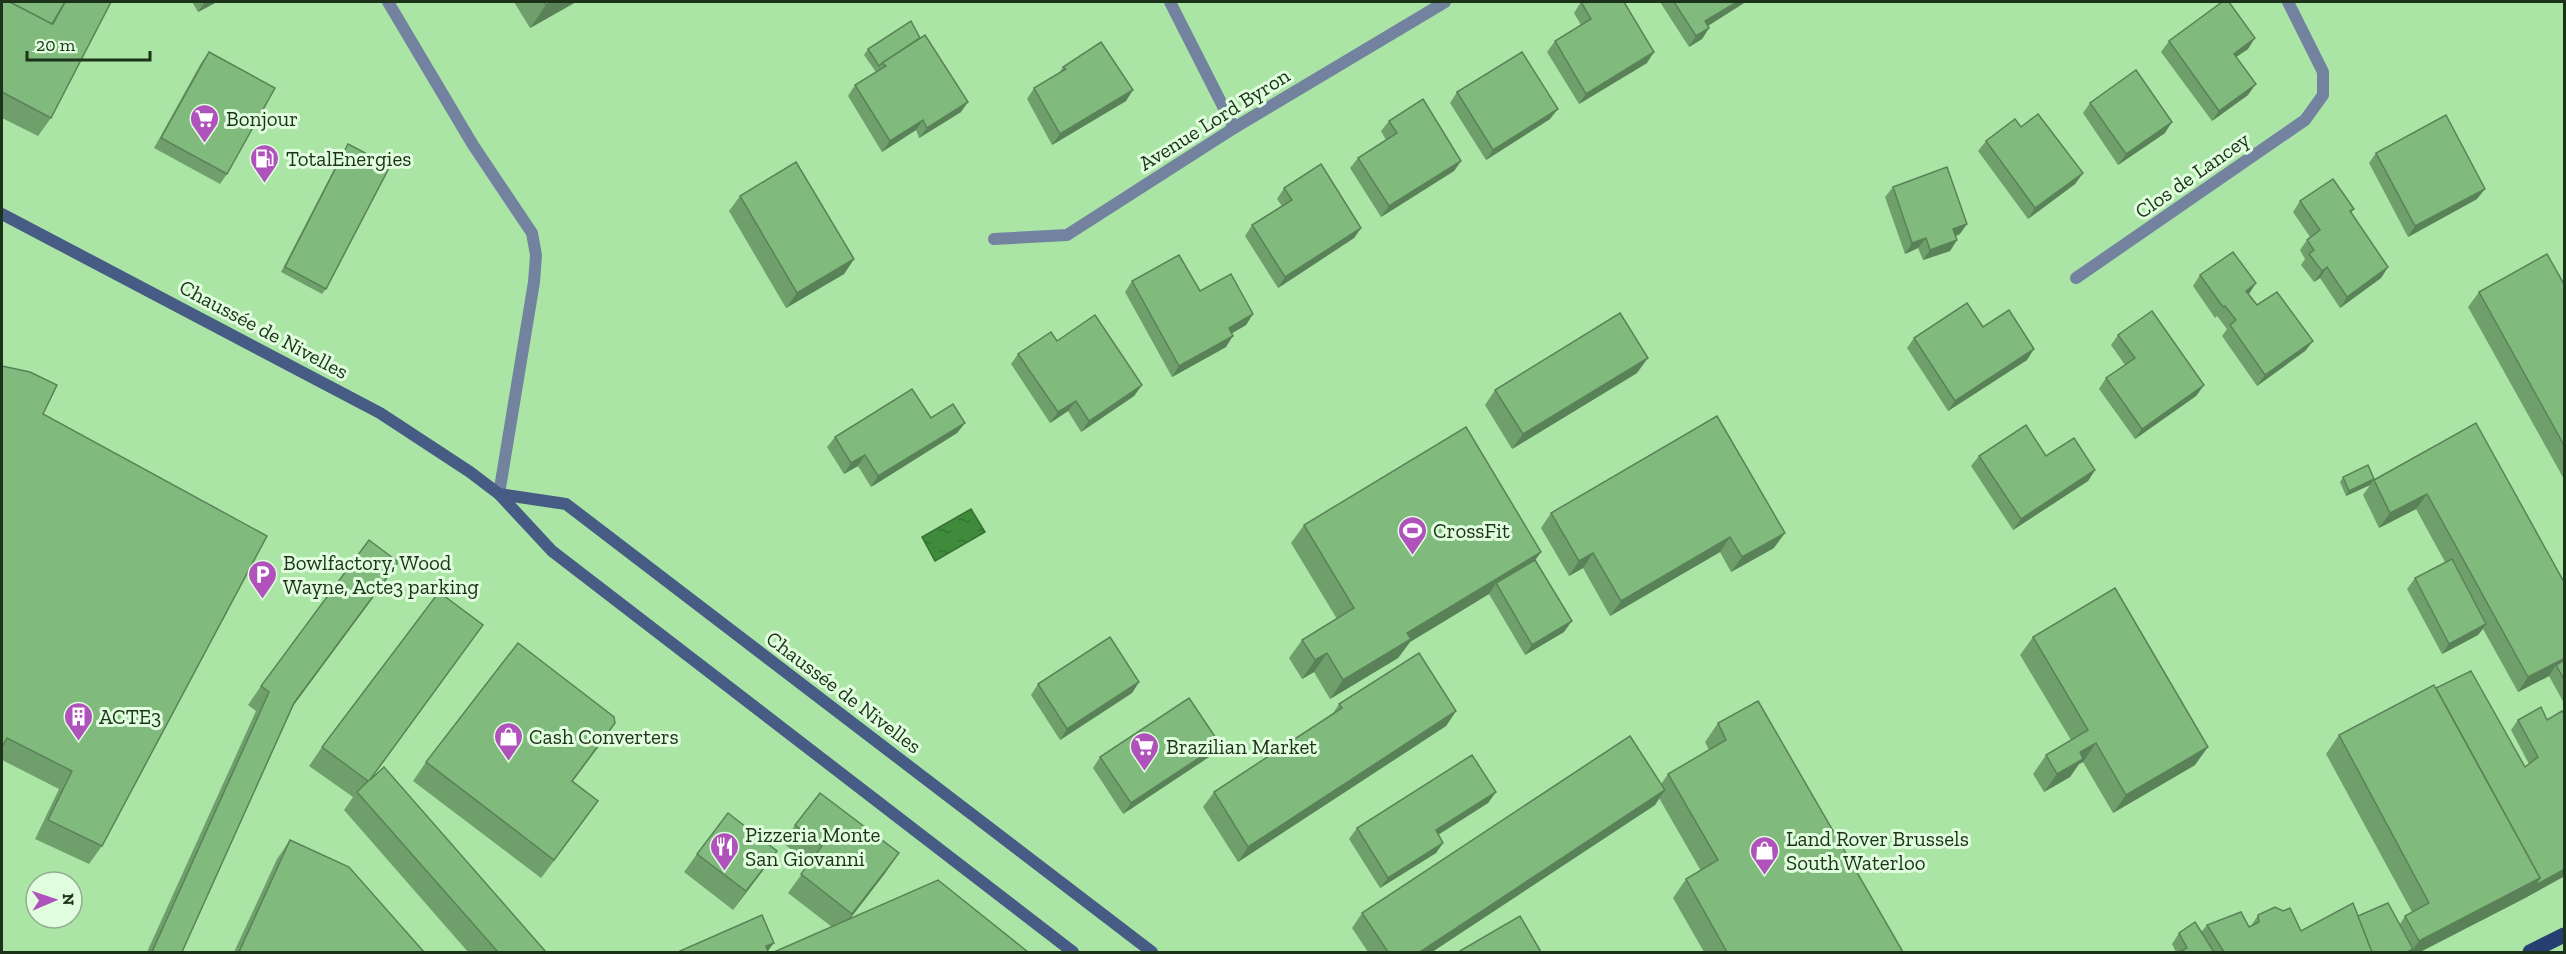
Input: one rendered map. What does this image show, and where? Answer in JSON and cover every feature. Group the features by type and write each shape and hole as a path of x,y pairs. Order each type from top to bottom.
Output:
{"main road":[{"name":"Chaussée de Nivelles","path":"2,214 380,413 470,471 499,494 552,551 1073,952"},
{"name":"Chaussée de Nivelles","path":"499,494 566,504 1152,952"},
{"path":"2530,952 2565,935"}],"street":[{"path":"388,2 473,145 532,233 536,255 534,282 499,494"},
{"path":"1170,2 1234,128"},
{"name":"Avenue Lord Byron","path":"994,239 1067,235 1234,128 1445,2"},
{"name":"Clos de Lancey","path":"2076,278 2305,120 2323,96 2323,72 2288,2"}],"water":[{"path":"971,509 985,532 935,561 922,537"}],"building":[{"path":"2,2 10,2 53,24 65,2 111,2 51,118 2,92"},
{"path":"10,2 65,2 52,24"},
{"path":"1581,2 1624,2 1654,52 1586,94 1555,41 1591,19"},
{"path":"1674,2 1737,2 1705,21 1709,28 1696,36"},
{"path":"2222,2 2229,2 2255,38 2234,54 2256,84 2219,111 2169,41"},
{"path":"911,21 920,38 879,66 868,49"},
{"path":"925,35 968,102 927,128 923,120 890,141 855,85 886,66 882,63"},
{"path":"1101,42 1133,90 1060,134 1034,88 1066,69 1063,67"},
{"path":"209,52 275,88 227,174 161,138"},
{"path":"1522,52 1558,109 1493,150 1457,92"},
{"path":"2136,70 2172,122 2126,154 2090,103"},
{"path":"1423,99 1461,161 1389,206 1358,158 1397,133 1389,121"},
{"path":"2038,114 2083,173 2035,208 1986,141 2015,119 2021,127"},
{"path":"2446,115 2485,189 2415,226 2376,153"},
{"path":"348,144 390,166 326,289 285,267"},
{"path":"796,162 854,259 797,293 740,196"},
{"path":"1321,164 1361,228 1285,277 1252,225 1292,200 1284,188"},
{"path":"1947,167 1967,224 1953,229 1957,240 1930,250 1926,238 1912,243 1893,187"},
{"path":"2333,179 2354,209 2350,211 2388,267 2347,297 2327,267 2322,271 2309,254 2314,250 2307,240 2320,230 2300,201"},
{"path":"2233,252 2256,283 2246,291 2257,305 2277,292 2313,341 2265,375 2230,325 2236,320 2225,306 2223,307 2200,275"},
{"path":"2547,254 2565,286 2565,447 2479,292"},
{"path":"1179,255 1200,291 1231,274 1253,314 1229,328 1233,336 1179,366 1132,281"},
{"path":"1967,303 1983,327 2009,310 2034,349 1955,401 1914,338"},
{"path":"2152,311 2204,385 2142,429 2106,378 2135,358 2118,335"},
{"path":"1620,313 1648,358 1523,434 1495,390"},
{"path":"1095,315 1142,385 1089,421 1076,401 1058,412 1018,354 1051,332 1057,341"},
{"path":"2,366 30,372 57,385 43,414 267,536 102,846 48,820 72,771 7,738 2,747"},
{"path":"912,389 931,418 953,404 965,423 878,476 865,455 851,463 835,437"},
{"path":"1717,416 1785,533 1742,557 1730,537 1621,601 1593,553 1579,561 1551,513"},
{"path":"2476,423 2565,584 2565,658 2528,677 2427,494 2390,513 2374,480"},
{"path":"2026,425 2046,456 2074,438 2095,470 2021,519 1979,456"},
{"path":"1466,427 1541,552 1407,633 1411,639 1343,680 1327,653 1315,660 1302,640 1354,608 1304,525"},
{"path":"2368,465 2374,479 2349,491 2343,477"},
{"path":"369,540 397,561 397,564 294,703 182,952 152,952 269,692 261,686"},
{"path":"2452,559 2486,624 2449,644 2415,578"},
{"path":"1535,560 1572,621 1532,645 1496,583"},
{"path":"2115,588 2208,747 2126,795 2096,743 2080,752 2083,759 2057,774 2046,755 2088,730 2033,637"},
{"path":"439,592 483,625 369,781 384,767 546,952 498,952 357,792 368,781 322,747"},
{"path":"1110,637 1139,682 1067,729 1038,684"},
{"name":"Cash Converters","path":"518,643 614,717 615,723 572,781 598,801 554,860 426,762"},
{"path":"1419,653 1456,711 1248,847 1214,792 1342,708 1339,704"},
{"path":"2565,660 2565,681 2556,665"},
{"path":"2471,671 2525,767 2538,757 2518,720 2541,707 2547,720 2562,711 2565,715 2565,869 2534,886 2540,878 2436,688"},
{"path":"2434,685 2540,878 2419,941 2405,916 2429,903 2339,735"},
{"path":"1189,698 1220,744 1131,803 1100,757"},
{"path":"1758,701 1903,952 1727,952 1686,879 1718,860 1668,774 1726,740 1718,723"},
{"path":"1630,736 1665,790 1420,952 1388,952 1362,913"},
{"path":"1472,755 1496,792 1436,830 1443,843 1388,878 1357,828"},
{"path":"820,793 899,853 852,914 801,874 822,846 795,825"},
{"path":"728,813 777,851 746,891 697,854"},
{"path":"290,840 349,867 424,952 239,952"},
{"path":"938,880 1028,952 774,952"},
{"path":"2353,903 2372,952 2224,952 2207,925 2241,912 2249,927 2259,922 2258,915 2275,907 2283,911 2290,908 2301,931"},
{"path":"2388,903 2413,949 2407,952 2372,952 2358,916"},
{"path":"762,915 774,943 766,946 768,952 680,951"},
{"path":"1520,916 1541,952 1458,952"},
{"path":"2195,922 2214,952 2179,952 2187,948 2179,933"}],"place":[{"name":"Bonjour","path":"205,144"},
{"name":"TotalEnergies","path":"265,184"},
{"name":"CrossFit","path":"1412,556"},
{"name":"Bowlfactory, Wood Wayne, Acte3 parking","path":"262,600"},
{"name":"ACTE3","path":"78,742"},
{"name":"Cash Converters","path":"508,762"},
{"name":"Brazilian Market","path":"1145,772"},
{"name":"Pizzeria Monte San Giovanni","path":"724,872"},
{"name":"Land Rover Brussels South Waterloo","path":"1765,876"}]}
